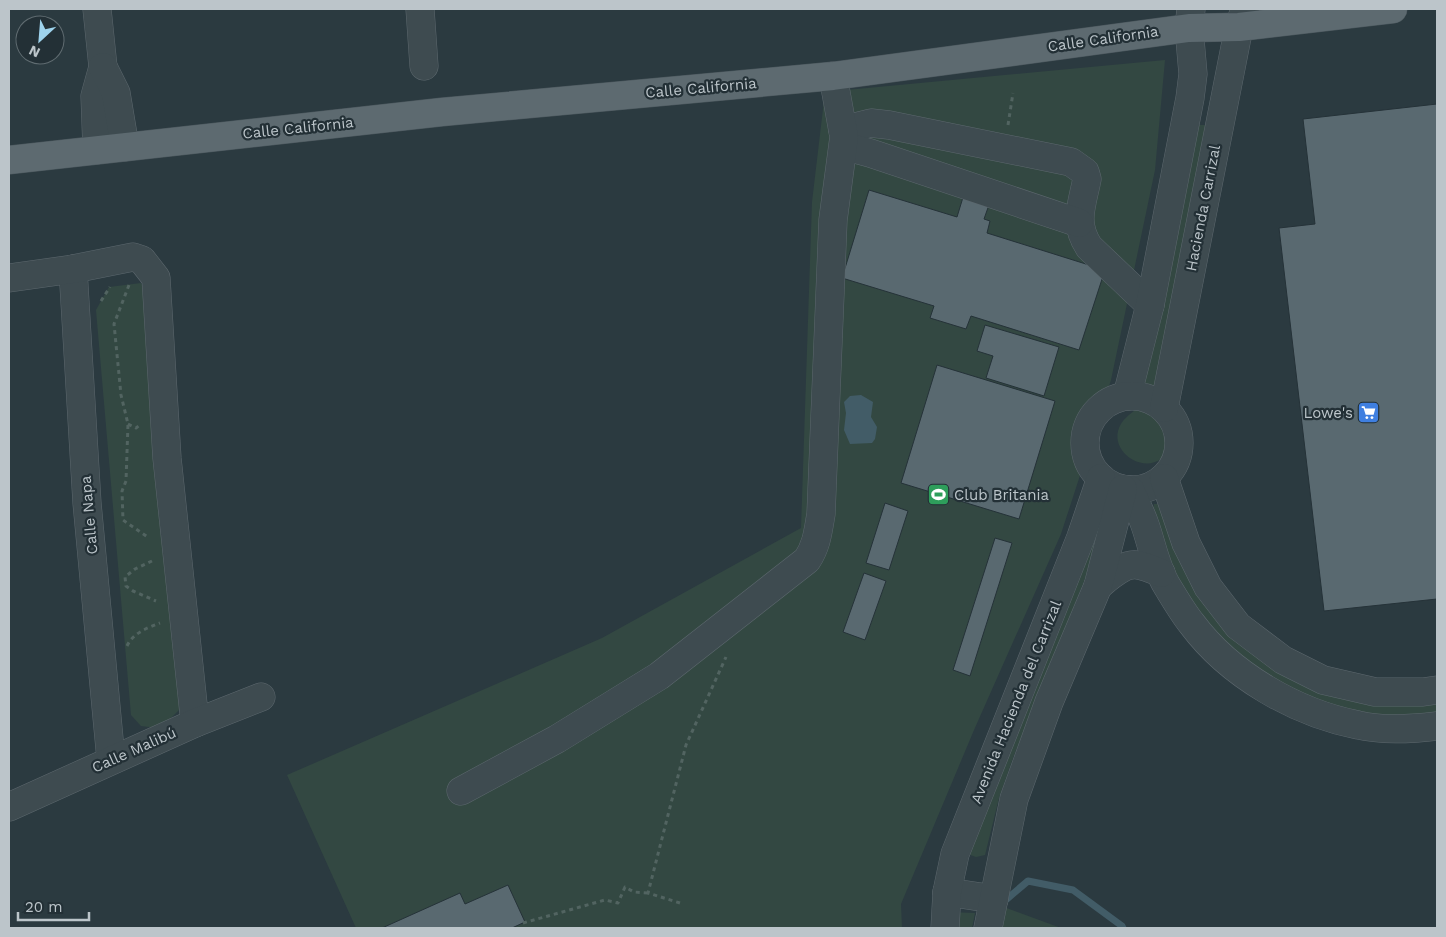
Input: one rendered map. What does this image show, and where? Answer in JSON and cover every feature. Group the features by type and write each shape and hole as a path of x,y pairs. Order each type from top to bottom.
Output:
{"main road":[{"name":"Calle California","path":"9,160 452,111 833,76 1190,18 1242,18 1393,9"}],"street":[{"path":"97,9 103,67 96,96 97,150"},
{"path":"420,9 424,66"},
{"path":"1127,396 1150,305 1190,98 1193,74 1190,18"},
{"name":"Hacienda Carrizal","path":"1164,408 1242,18"},
{"path":"103,67 116,94 125,147"},
{"path":"461,791 557,738 659,676 807,560 813,551 817,540 821,514 833,220 843,138 833,76"},
{"path":"843,138 871,123 1072,162 1086,172 1087,179 1079,223 1083,238 1089,247 1150,305"},
{"path":"843,138 870,153 1079,223"},
{"path":"9,278 74,269 133,256 142,260 156,278 167,458 195,723"},
{"name":"Calle Napa","path":"74,269 87,503 111,760"},
{"path":"1118,486 1143,489 1154,485 1164,478 1174,466 1179,451 1179,435 1174,420 1164,408 1153,401 1127,396 1112,401 1100,410 1091,422 1086,436 1086,451 1091,466 1118,486 1145,524 1166,584 1192,624 1218,653 1251,679 1284,700 1358,726 1415,729 1437,726"},
{"path":"1164,478 1190,552 1208,587 1238,626 1284,660 1323,680 1375,692 1424,692 1437,690"},
{"name":"Avenida Hacienda del Carrizal","path":"988,928 1014,799 1049,702 1098,586 1118,486"},
{"name":"Avenida Hacienda del Carrizal","path":"945,928 947,892 955,854 1081,538 1118,486"},
{"path":"1098,586 1116,572 1132,565 1139,565 1161,573"},
{"name":"Calle Malibú","path":"9,807 195,723 261,697"},
{"path":"947,892 994,899"}],"path":[{"path":"1008,124 1013,93"},
{"path":"129,284 114,324 121,395 128,424 126,481 122,491 123,520 153,540"},
{"path":"154,559 135,569 126,577 126,586 148,599 156,601 162,608"},
{"path":"127,650 128,643 140,631 160,623 164,617"},
{"path":"648,892 686,745 727,657 721,652"},
{"path":"523,923 605,900 618,903 625,887 634,892 648,892 680,903"}],"green space":[{"name":"Club Britania","path":"1165,60 1155,170 1111,380 1061,534 974,730 901,904 902,928 356,928 287,775 602,638 801,528 812,202 825,92"},
{"path":"1195,125 1206,125 1160,398 1151,394 1141,394"},
{"path":"141,283 145,290 180,709 157,728 141,726 131,715 96,310 109,287"},
{"path":"1135,410 1151,410 1167,418 1172,443 1162,458 1153,463 1137,461 1129,457 1119,445 1117,437 1120,425"},
{"path":"1101,500 1114,507 1013,758 999,798 985,855 976,857 962,852"},
{"path":"1154,504 1163,504 1252,653 1437,701 1437,717 1393,717 1338,711 1247,665 1197,614 1177,580 1152,514"},
{"path":"985,900 1061,928 982,928"},
{"path":"948,912 975,913 972,928 947,928"}],"water":[{"path":"861,395 873,402 871,417 877,427 875,439 872,443 850,444 844,430 846,413 844,402 850,396"}],"building":[{"name":"Lowe's","path":"1437,104 1437,599 1324,611 1279,228 1315,224 1303,119"},
{"path":"869,190 957,217 964,194 990,202 984,219 990,221 987,233 1105,270 1079,350 971,316 966,329 930,318 934,306 842,278"},
{"path":"985,325 1059,347 1044,396 986,378 993,356 977,351"},
{"path":"937,365 1055,401 1019,519 901,483"},
{"path":"885,503 908,511 889,570 866,563"},
{"path":"995,538 1012,543 970,676 953,670"},
{"path":"864,573 886,581 865,640 843,632"},
{"path":"508,885 525,922 512,928 382,928 460,893 465,904"}],"waterway":[{"path":"1001,904 1028,881 1073,890 1123,928"}],"place":[{"name":"Lowe's","path":"1369,413"},
{"name":"Club Britania","path":"938,495"}]}
